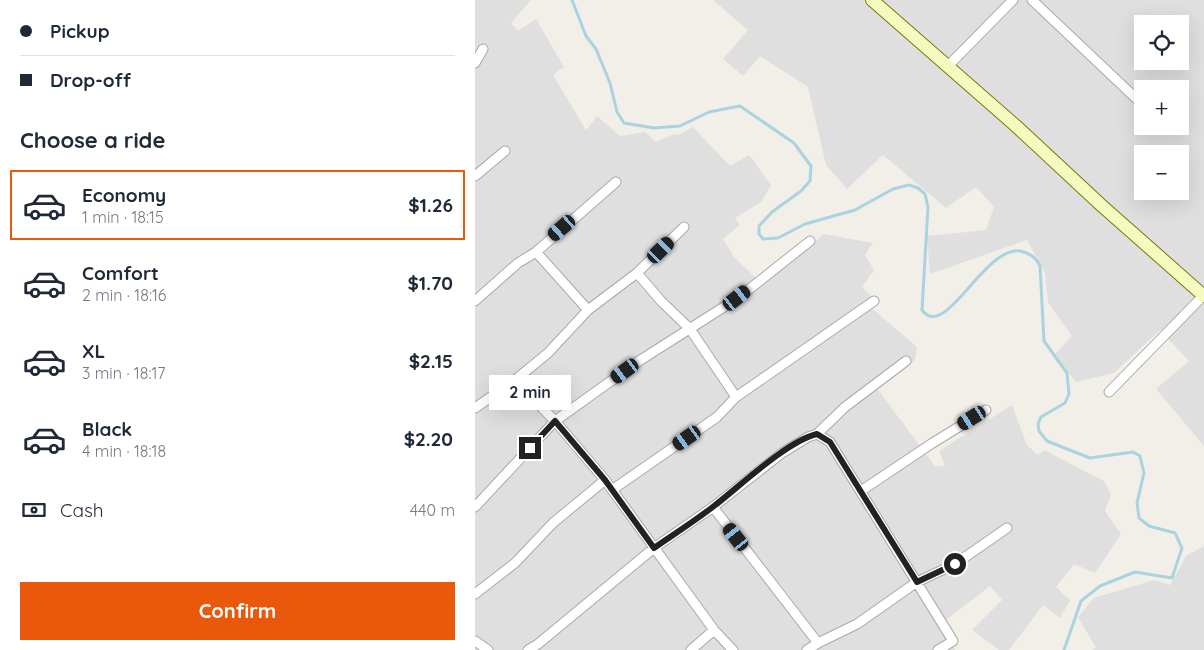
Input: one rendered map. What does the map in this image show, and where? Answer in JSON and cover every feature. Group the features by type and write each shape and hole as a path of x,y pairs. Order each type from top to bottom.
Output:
{"street":[{"path":"872,0 1204,295 1109,392"},
{"path":"947,67 1013,0"},
{"path":"1032,0 1134,96"},
{"path":"475,63 483,49"},
{"path":"475,176 505,151"},
{"path":"475,301 518,262 536,252 616,182"},
{"path":"475,408 515,380 556,346 589,310 637,273 684,227"},
{"path":"475,507 555,421 639,361 737,298 810,241"},
{"path":"536,252 589,310"},
{"path":"637,273 690,329 736,398"},
{"path":"612,490 717,417 736,398 873,301"},
{"path":"528,650 538,644 654,548 713,507 782,453 807,436 817,434 845,407 906,362"},
{"path":"515,380 555,421 605,480 715,630 733,650"},
{"path":"861,492 931,444 986,410"},
{"path":"817,434 830,442 958,650"},
{"path":"475,594 515,563 553,523 605,480"},
{"path":"713,507 818,643"},
{"path":"807,650 857,624 917,582 955,564 1007,528"},
{"path":"691,650 715,630"},
{"path":"475,641 488,650"},
{"path":"938,650 953,641"}],"shaded area":[{"path":"475,0 531,0 511,23 518,31 536,19 564,67 553,75 586,130 597,116 620,136 645,132 656,142 674,134 678,135 693,127 730,166 749,155 771,185 761,202 735,218 740,225 723,239 735,258 756,278 783,256 792,261 824,234 873,243 865,255 874,270 862,287 874,299 868,305 917,347 915,360 876,387 935,466 945,466 939,451 1012,405 1027,445 1038,455 1044,450 1104,481 1111,494 1105,511 1121,534 1095,573 1074,564 1056,587 1070,600 1060,618 1043,605 1009,650 999,650 972,630 1002,600 990,586 941,624 955,650 475,650"},
{"path":"713,0 1204,0 1204,446 1156,389 1189,361 1160,330 1114,373 1076,382 1054,355 1072,336 1048,303 1045,273 1027,240 930,274 927,236 986,230 994,207 976,187 946,208 883,155 847,189 826,165 808,87 760,56 743,76 723,59 748,30"},
{"path":"1204,546 1204,650 1092,650 1096,648 1078,617 1094,598 1154,580 1170,585 1186,556"}],"waterway":[{"path":"572,0 586,36 596,49 610,83 617,112 624,123 654,128 680,126 709,112 740,106 794,143 811,166 810,181 801,191 772,212 759,226 759,234 763,239 778,238 805,224 855,210 893,189 909,185 918,188 925,194 928,207 922,310 931,316 942,314 954,304 979,276 1006,253 1020,251 1030,254 1037,260 1040,266 1044,341 1067,373 1069,394 1065,403 1041,417 1038,424 1039,431 1047,441 1090,458 1133,452 1140,456 1144,473 1137,503 1139,518 1149,526 1175,533 1182,548 1172,578 1135,572 1100,586 1081,601 1064,650"}],"route":[{"path":"530,448 555,421 605,480 654,548 713,507 782,453 807,436 817,434 830,442 917,582 955,564"}]}
